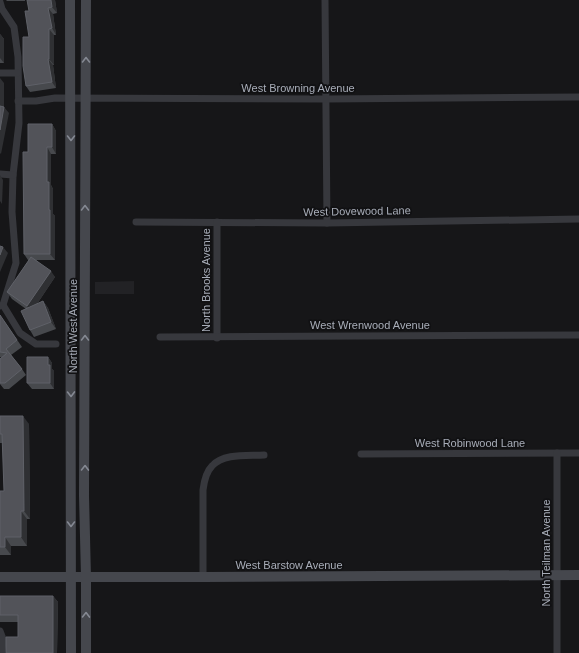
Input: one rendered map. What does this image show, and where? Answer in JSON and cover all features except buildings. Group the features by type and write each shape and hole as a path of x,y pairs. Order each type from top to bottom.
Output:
{"main road":[{"name":"North West Avenue","path":"70,0 71,653"},
{"name":"North West Avenue","path":"86,0 84,496 86,653"},
{"name":"West Barstow Avenue","path":"0,577 579,575"}],"street":[{"path":"325,0 327,223"},
{"path":"0,2 2,9 14,27 18,57 19,123 13,174 12,212 16,263 2,305 20,333 36,344 56,344"},
{"path":"0,73 18,73"},
{"name":"West Browning Avenue","path":"18,101 71,99 579,97"},
{"path":"0,174 13,174"},
{"name":"West Dovewood Lane","path":"136,222 327,223 579,219"},
{"name":"North Brooks Avenue","path":"217,222 217,338"},
{"name":"West Wrenwood Avenue","path":"160,337 217,338 579,335"},
{"name":"North Teilman Avenue","path":"557,453 557,653"},
{"name":"West Robinwood Lane","path":"361,454 579,453"},
{"path":"203,577 203,490 205,478 211,466 221,460 234,456 264,455"},
{"path":"0,631 3,639 2,653"}],"shaded area":[{"path":"134,281 134,294 95,294 95,282"}]}
